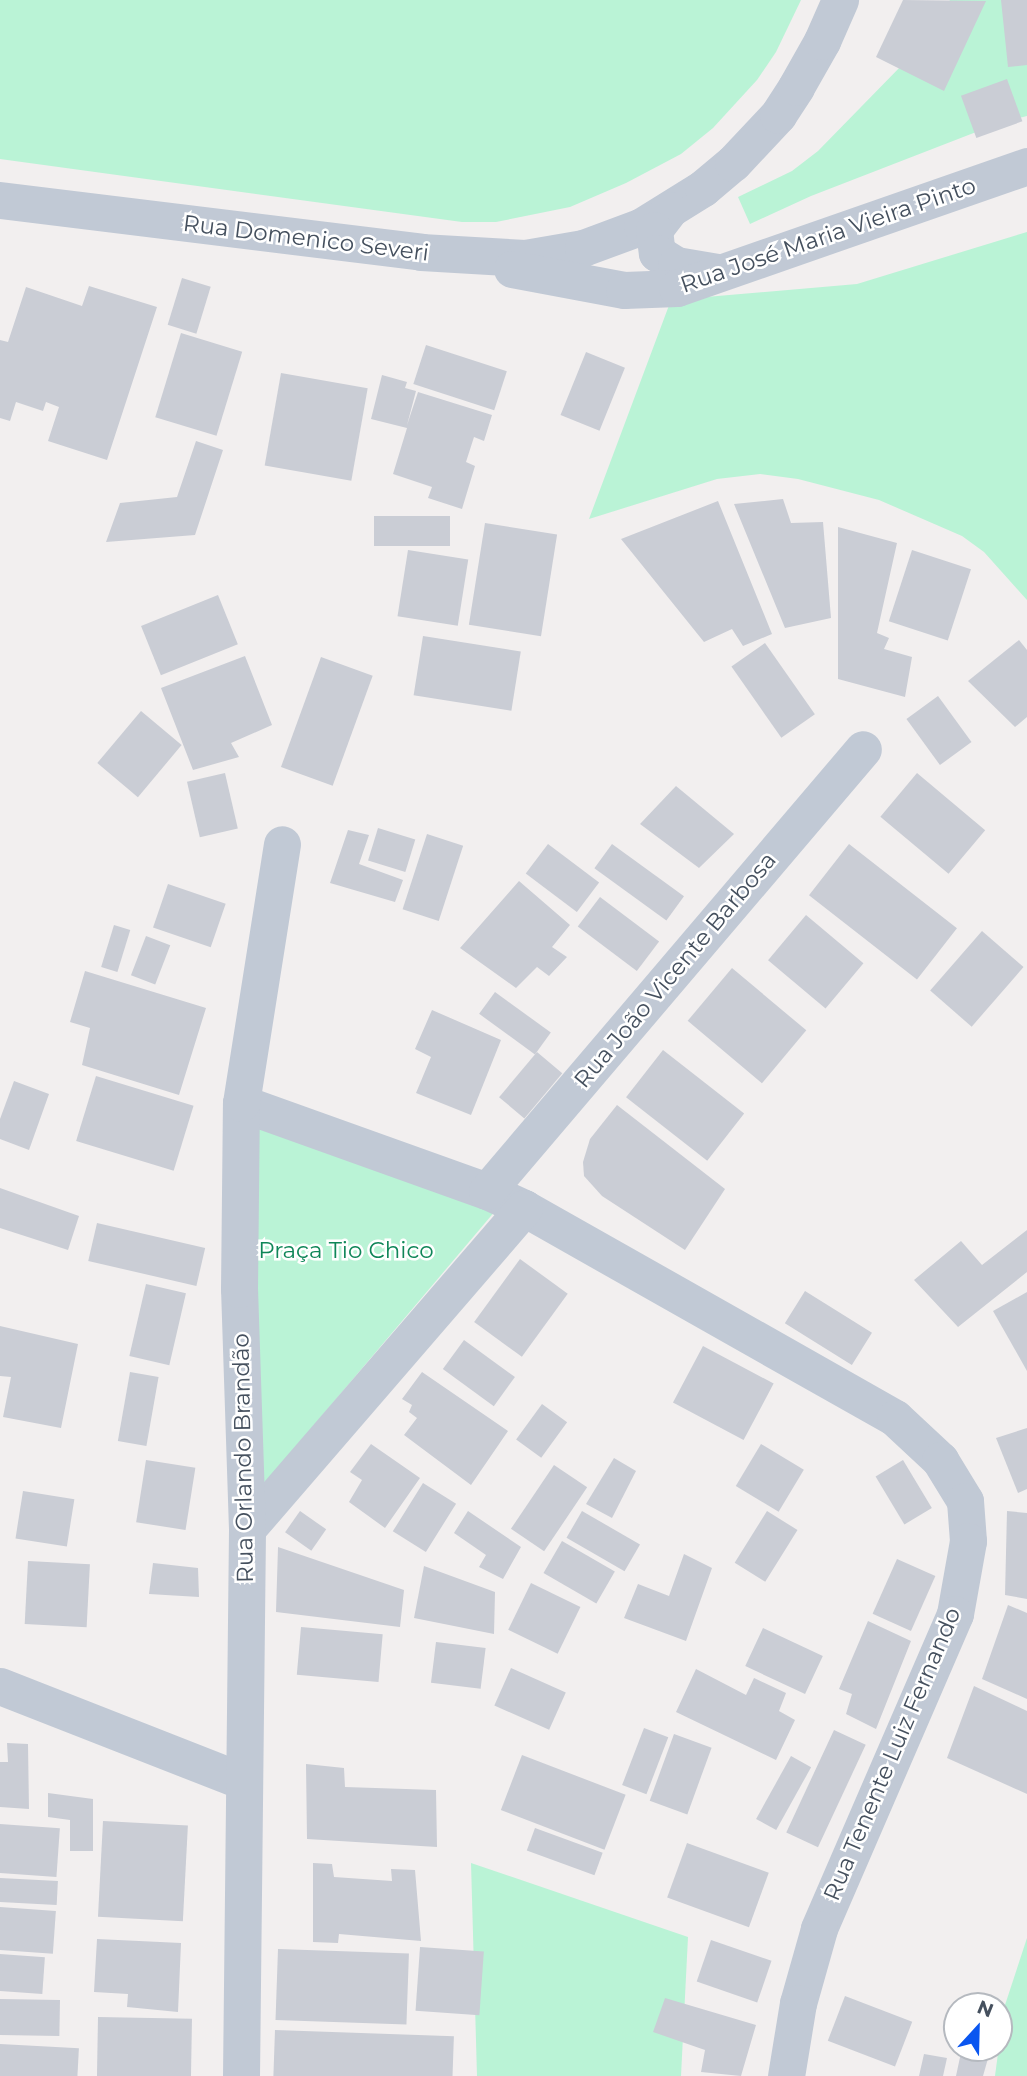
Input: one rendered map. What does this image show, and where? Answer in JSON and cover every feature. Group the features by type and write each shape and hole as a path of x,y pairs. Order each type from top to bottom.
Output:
{"street":[{"name":"Rua Domenico Severi","path":"0,200 421,251 525,258 555,254 610,239 669,210 733,163 778,115 813,59 840,0"},
{"name":"Rua José Maria Vieira Pinto","path":"421,251 624,290 677,288 1027,166"},
{"path":"669,210 654,230 657,253 676,265 725,273"},
{"name":"Rua João Vicente Barbosa","path":"487,1191 863,749"},
{"name":"Rua Orlando Brandão","path":"241,2076 242,1781 247,1529 239,1289 240,1103 282,844"},
{"path":"240,1103 487,1191 523,1208 247,1529"},
{"name":"Rua Tenente Luiz Fernando","path":"523,1208 895,1418 940,1461 965,1500 968,1541 955,1614 819,1929 798,2003 786,2076"},
{"path":"0,1686 242,1781"}],"green space":[{"path":"0,0 801,0 776,52 757,80 713,128 681,154 626,183 570,207 496,222 462,222 0,159"},
{"path":"950,0 1027,0 1027,116 1002,122 811,196 750,224 738,197 792,171 818,151 903,64"},
{"path":"1027,232 1027,600 984,552 962,536 879,500 798,479 760,474 717,479 589,519 671,300 857,284"},
{"name":"Praça Tio Chico","path":"256,1123 496,1210 260,1489"},
{"path":"471,1863 688,1937 681,2076 477,2076"},
{"path":"1027,1938 1027,2076 995,2076 997,2062 1013,2062 1013,1992 1009,1992"}],"building":[{"path":"903,0 986,1 944,91 876,57"},
{"path":"1001,0 1027,0 1027,65 1008,67"},
{"path":"1007,79 1022,121 976,138 961,96"},
{"path":"182,278 211,287 196,334 168,325"},
{"path":"89,286 157,307 107,460 48,441 59,407 46,402 43,411 16,402 10,421 0,418 0,340 8,342 26,287 82,306"},
{"path":"181,333 242,352 216,436 155,417"},
{"path":"426,345 507,371 494,410 413,384"},
{"path":"586,352 625,368 599,431 561,415"},
{"path":"281,373 368,388 351,481 265,466"},
{"path":"382,375 407,382 405,388 416,391 407,425 418,392 492,415 484,441 474,437 466,462 475,466 462,509 428,498 432,487 393,474 407,428 371,419"},
{"path":"196,441 223,450 195,535 106,542 120,503 177,497"},
{"path":"783,499 791,523 823,522 831,618 785,628 734,504"},
{"path":"718,501 772,634 743,646 732,629 704,642 621,539"},
{"path":"374,516 450,516 450,546 374,546"},
{"path":"485,523 557,534 541,636 469,625"},
{"path":"838,527 897,543 877,633 889,638 884,649 912,657 905,697 838,679"},
{"path":"408,550 468,560 458,626 398,616"},
{"path":"912,550 971,569 948,640 889,621"},
{"path":"218,595 238,644 161,675 141,626"},
{"path":"423,636 521,651 511,711 414,695"},
{"path":"1019,640 1027,650 1027,717 1015,727 968,681"},
{"path":"765,643 815,714 781,738 731,667"},
{"path":"245,656 272,725 231,743 239,757 193,770 161,688"},
{"path":"321,657 373,676 333,786 281,767"},
{"path":"938,696 972,742 940,765 906,719"},
{"path":"141,711 182,745 138,797 97,763"},
{"path":"225,773 238,829 200,837 187,782"},
{"path":"917,773 985,830 949,874 880,817"},
{"path":"676,786 734,834 699,868 640,824"},
{"path":"378,828 415,839 405,872 368,861"},
{"path":"348,830 369,835 359,864 403,880 395,902 330,883"},
{"path":"427,834 463,846 439,921 403,909"},
{"path":"548,844 599,883 577,912 526,874"},
{"path":"612,844 684,896 666,921 594,868"},
{"path":"849,844 957,928 917,980 809,895"},
{"path":"519,881 570,925 552,947 567,957 549,976 537,967 516,988 460,948"},
{"path":"168,884 226,904 211,947 153,927"},
{"path":"600,897 659,942 637,971 578,927"},
{"path":"806,915 863,963 826,1008 768,960"},
{"path":"114,925 130,930 117,972 101,967"},
{"path":"982,931 1024,967 972,1027 930,991"},
{"path":"146,936 170,945 155,985 131,975"},
{"path":"732,968 806,1030 762,1083 688,1021"},
{"path":"85,971 206,1008 179,1095 82,1065 90,1028 70,1022"},
{"path":"495,992 551,1033 535,1054 479,1014"},
{"path":"432,1010 501,1040 471,1115 416,1093 431,1057 415,1049"},
{"path":"663,1050 744,1113 707,1161 626,1097"},
{"path":"537,1052 562,1073 524,1118 499,1097"},
{"path":"96,1076 194,1106 174,1171 76,1141"},
{"path":"14,1081 49,1094 29,1150 0,1139 0,1119"},
{"path":"617,1105 725,1189 685,1250 602,1196 584,1176 583,1162 590,1139"},
{"path":"0,1188 79,1216 68,1250 0,1228"},
{"path":"97,1223 205,1248 196,1286 88,1261"},
{"path":"1027,1230 1027,1272 958,1327 914,1280 961,1241 982,1265"},
{"path":"520,1259 568,1294 522,1357 474,1322"},
{"path":"146,1284 186,1293 169,1365 129,1356"},
{"path":"805,1291 872,1333 852,1365 785,1323"},
{"path":"1027,1292 1027,1371 993,1311"},
{"path":"0,1326 78,1344 61,1428 3,1417 11,1377 0,1376"},
{"path":"464,1340 515,1377 494,1406 443,1369"},
{"path":"703,1346 774,1384 744,1440 673,1403"},
{"path":"130,1372 159,1377 146,1446 118,1441"},
{"path":"422,1372 508,1431 471,1485 404,1435 417,1418 409,1412 412,1405 402,1399"},
{"path":"542,1404 567,1422 541,1458 516,1440"},
{"path":"1027,1428 1027,1489 1018,1493 996,1438"},
{"path":"371,1444 420,1478 385,1528 349,1502 362,1480 350,1472"},
{"path":"761,1444 804,1470 779,1512 736,1486"},
{"path":"614,1458 636,1471 612,1518 586,1504"},
{"path":"146,1460 195,1468 186,1530 136,1522"},
{"path":"903,1460 932,1508 904,1524 876,1476"},
{"path":"554,1465 587,1487 544,1551 511,1529"},
{"path":"423,1483 456,1504 426,1552 393,1531"},
{"path":"23,1491 74,1499 67,1547 15,1538"},
{"path":"300,1511 326,1529 311,1551 285,1532"},
{"path":"468,1511 521,1547 503,1579 479,1567 486,1555 454,1533"},
{"path":"582,1511 640,1544 625,1571 566,1538"},
{"path":"767,1511 798,1530 765,1582 735,1563"},
{"path":"1007,1511 1027,1513 1027,1599 1005,1595"},
{"path":"562,1541 615,1572 596,1604 544,1573"},
{"path":"278,1547 404,1590 400,1627 276,1612"},
{"path":"684,1554 712,1568 686,1641 624,1618 638,1584 669,1596"},
{"path":"897,1559 935,1576 911,1631 873,1614"},
{"path":"28,1561 90,1564 87,1627 25,1624"},
{"path":"153,1563 198,1568 199,1597 149,1594"},
{"path":"424,1566 495,1592 494,1634 414,1618"},
{"path":"531,1583 580,1607 558,1654 508,1630"},
{"path":"1008,1605 1027,1613 1027,1699 982,1679"},
{"path":"868,1621 911,1641 876,1729 846,1714 852,1694 839,1689"},
{"path":"301,1627 383,1634 379,1682 297,1675"},
{"path":"763,1628 823,1656 805,1694 745,1666"},
{"path":"436,1642 486,1648 481,1689 431,1683"},
{"path":"511,1668 566,1692 549,1730 494,1705"},
{"path":"696,1669 746,1695 754,1678 786,1693 779,1711 795,1720 776,1760 676,1712"},
{"path":"974,1686 1027,1711 1027,1794 947,1758"},
{"path":"644,1728 668,1737 646,1794 622,1785"},
{"path":"834,1730 866,1745 818,1847 786,1832"},
{"path":"674,1734 712,1748 687,1814 650,1801"},
{"path":"7,1743 28,1744 29,1809 0,1807 0,1762 8,1762"},
{"path":"522,1755 626,1795 604,1850 501,1810"},
{"path":"791,1756 811,1767 776,1830 756,1819"},
{"path":"306,1764 344,1768 345,1787 436,1790 437,1847 307,1839"},
{"path":"48,1793 93,1799 93,1851 70,1851 70,1820 48,1817"},
{"path":"103,1821 188,1825 183,1921 98,1917"},
{"path":"0,1824 60,1828 56,1877 0,1873"},
{"path":"535,1828 603,1853 594,1875 527,1851"},
{"path":"687,1843 769,1873 749,1927 667,1898"},
{"path":"313,1863 332,1864 334,1877 392,1881 391,1869 415,1870 421,1941 339,1934 338,1943 313,1942"},
{"path":"0,1878 58,1881 57,1905 0,1902"},
{"path":"0,1907 56,1911 53,1954 0,1950"},
{"path":"97,1939 181,1943 178,2012 127,2007 128,1994 94,1992"},
{"path":"711,1940 772,1961 757,2002 697,1982"},
{"path":"420,1947 484,1951 479,2015 416,2011"},
{"path":"278,1949 409,1954 406,2025 276,2020"},
{"path":"0,1954 45,1957 42,1994 0,1991"},
{"path":"845,1996 912,2022 895,2067 828,2041"},
{"path":"665,1998 756,2025 741,2076 701,2072 705,2050 653,2032"},
{"path":"0,1999 60,2000 59,2036 0,2035"},
{"path":"98,2017 192,2019 191,2076 97,2076"},
{"path":"275,2030 454,2036 453,2076 273,2076"},
{"path":"0,2044 79,2048 77,2076 0,2076"},
{"path":"924,2054 943,2057 943,2062 946,2062 943,2076 919,2076"},
{"path":"959,2062 987,2062 983,2076 956,2076"}]}
